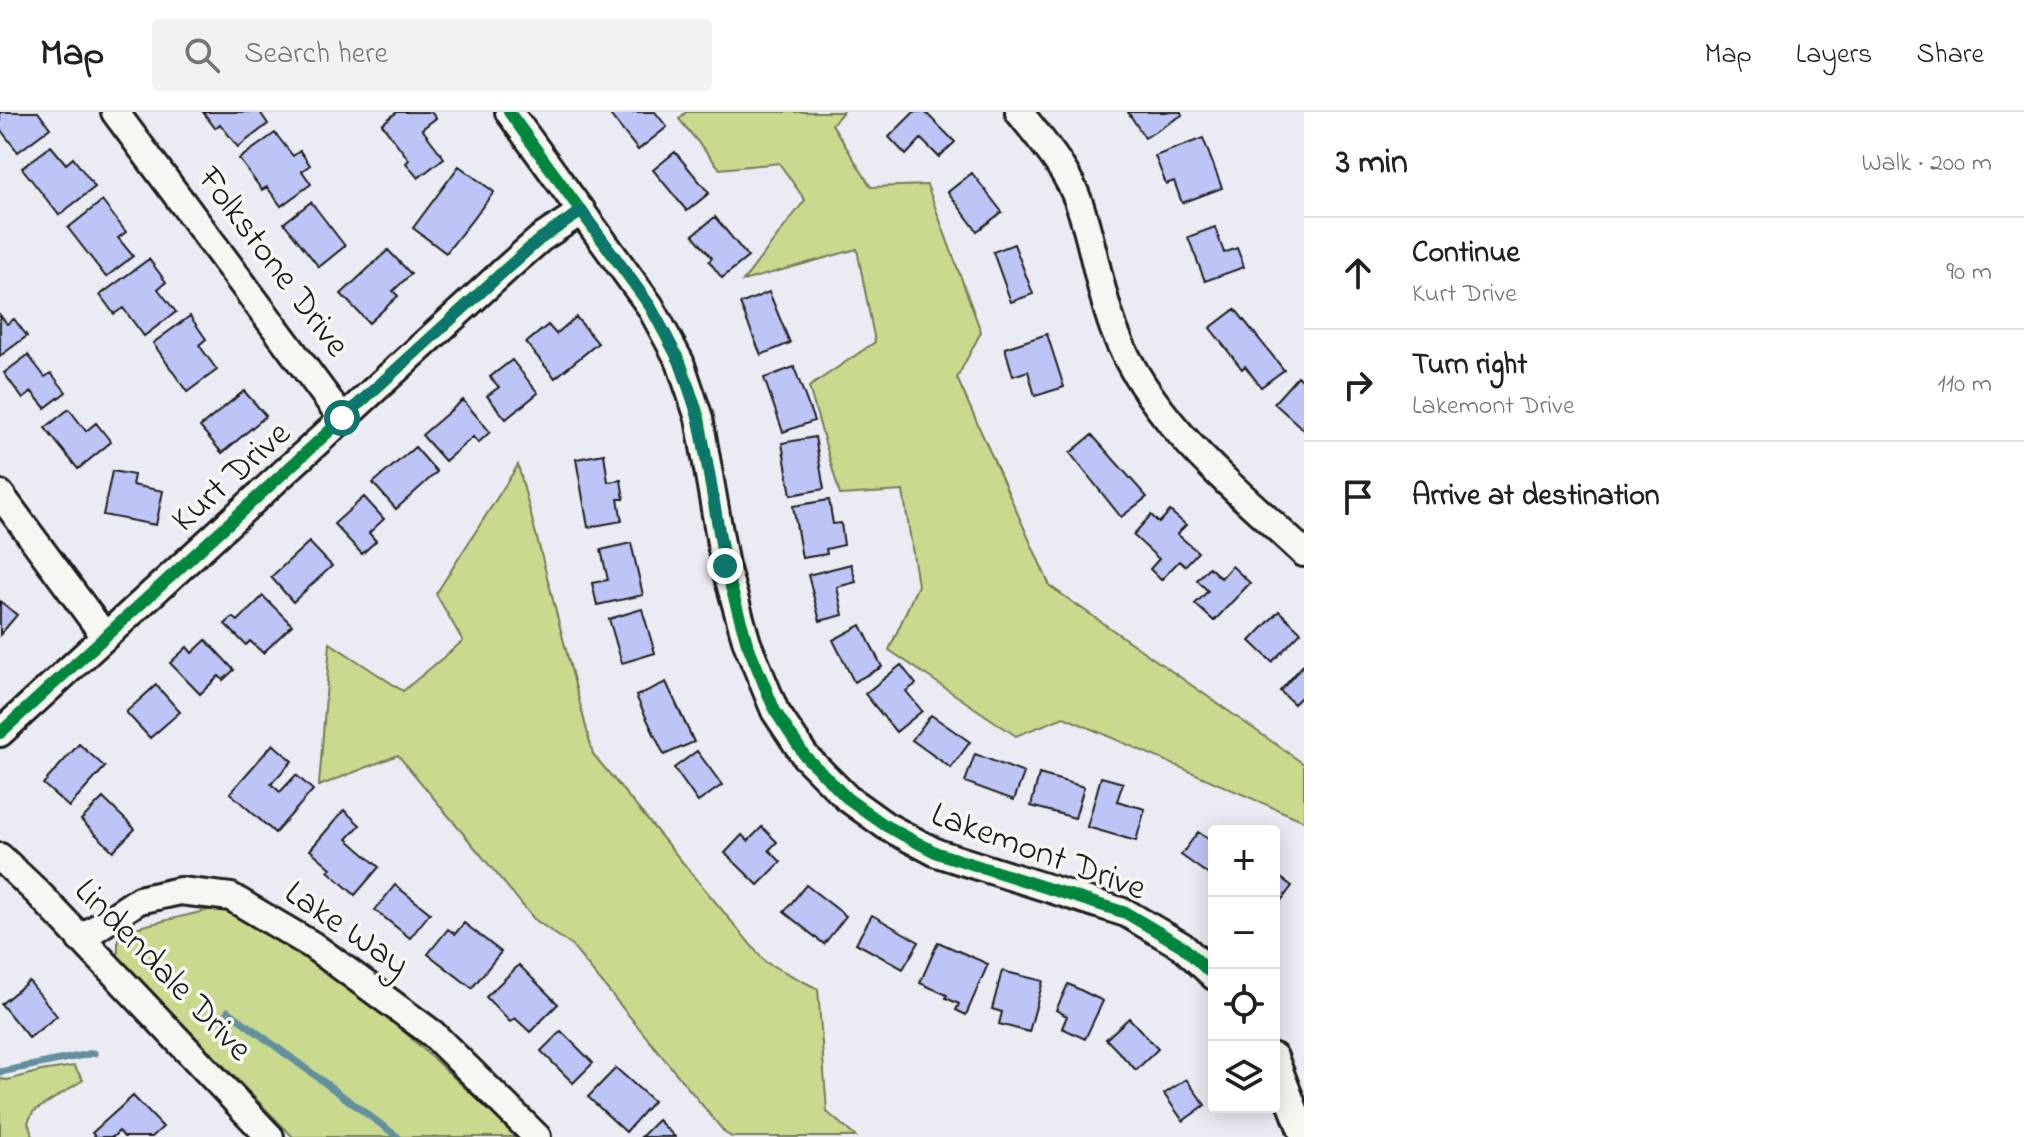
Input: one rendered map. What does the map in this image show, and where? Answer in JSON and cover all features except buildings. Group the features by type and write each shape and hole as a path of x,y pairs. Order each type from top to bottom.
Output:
{"street":[{"name":"Folkstone Drive","path":"115,112 342,418"},
{"name":"Lakemont Drive","path":"509,112 650,306 680,362 699,418 725,566 747,643 775,711 805,756 847,798 886,826 937,853 1126,913 1182,946 1208,970"},
{"path":"1019,112 1050,150 1079,201 1115,332 1150,397 1195,450 1304,553"},
{"name":"Kurt Drive","path":"0,733 517,259 540,239 582,211"},
{"path":"0,494 104,635"},
{"name":"Lindendale Drive","path":"0,857 270,1137"},
{"name":"Lake Way","path":"80,939 139,900 180,891 231,897 312,945 433,1034 537,1137"},
{"path":"1280,1073 1304,1136"}],"green space":[{"path":"686,112 843,112 832,124 871,187 927,185 981,332 957,378 1050,586 1304,764 1304,821 1064,717 1016,736 889,650 918,585 903,491 840,495 809,387 875,342 857,249 743,281 805,200 779,163 720,169 679,119"},
{"path":"518,465 593,754 765,962 818,989 827,1112 856,1137 732,1137 725,1133 571,945 534,919 398,755 319,786 330,643 403,691 463,641 436,594"},
{"path":"225,906 370,1000 518,1137 293,1137 118,957 118,932"},
{"path":"74,1066 83,1080 33,1112 28,1122 33,1137 0,1137 0,1079"}],"waterway":[{"path":"228,1011 398,1137"},
{"path":"0,1072 94,1053"}],"cycle path":[{"path":"509,112 650,306 680,362 699,418 725,566 747,643 775,711 805,756 847,798 886,826 937,853 1126,913 1182,946 1208,970"},
{"path":"0,733 506,269 540,239 582,211"}],"route":[{"path":"342,418 540,239 582,211 650,306 680,362 699,418 725,566"}]}
